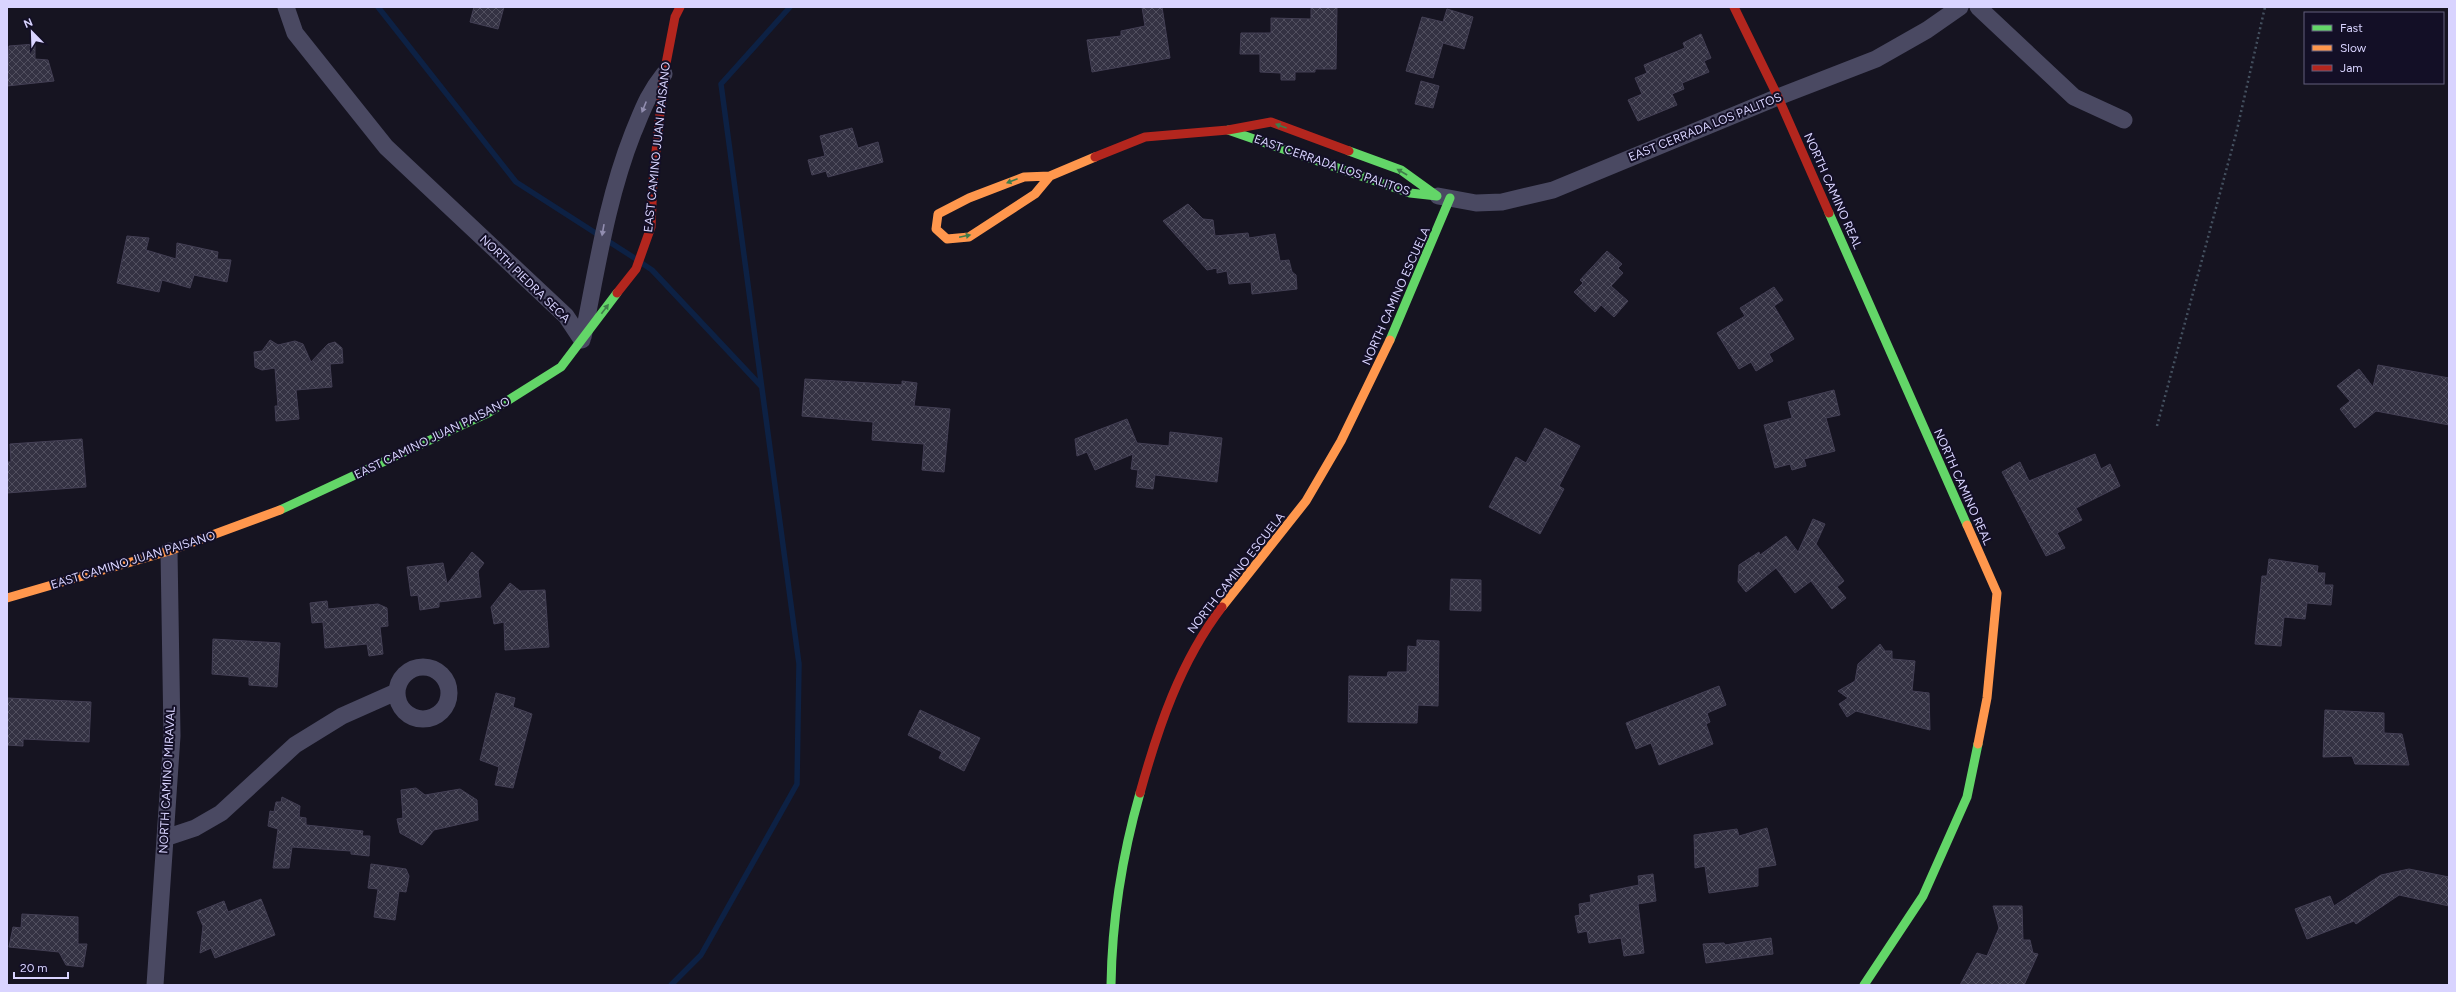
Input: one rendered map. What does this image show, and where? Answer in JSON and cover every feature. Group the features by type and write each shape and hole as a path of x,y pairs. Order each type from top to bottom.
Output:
{"street":[{"name":"NORTH PIEDRA SECA","path":"286,7 295,33 386,146 566,316 582,340"},
{"name":"NORTH CAMINO REAL","path":"1734,7 1778,97 1997,593 1987,698 1967,797 1923,896 1864,985"},
{"name":"EAST CERRADA LOS PALITOS","path":"1228,130 1410,193 1476,203 1502,202 1553,190 1778,97 1876,59 1927,30 1960,7"},
{"path":"1978,7 2074,97 2124,120"},
{"name":"EAST CAMINO JUAN PAISANO","path":"7,598 169,551 226,532 297,503 488,413 561,367 636,269 651,227 652,181 664,74 677,10"},
{"name":"NORTH PIEDRA SECA","path":"582,340 606,214 623,159 649,93 664,74"},
{"name":"EAST CERRADA LOS PALITOS","path":"1050,176 1035,194 969,237 947,239 936,229 938,214 969,198 1024,177 1050,176 1146,137 1228,130 1271,122 1401,170 1444,197"},
{"name":"NORTH CAMINO ESCUELA","path":"1111,985 1110,949 1118,884 1150,759 1171,700 1194,648 1222,608 1301,509 1359,407 1448,207 1444,197"},
{"name":"NORTH CAMINO MIRAVAL","path":"155,985 172,736 169,551"},
{"path":"165,838 195,828 221,813 295,745 342,716 396,692"}],"path":[{"path":"2157,426 2236,134 2265,7"}],"building":[{"path":"474,7 504,7 498,29 470,22"},
{"path":"1142,7 1162,7 1170,58 1092,72 1087,40 1121,36 1121,31 1145,26"},
{"path":"1311,7 1337,7 1336,69 1315,69 1315,72 1295,72 1295,80 1281,80 1281,73 1260,72 1260,54 1240,54 1241,33 1271,33 1271,18 1311,19"},
{"path":"1447,9 1473,17 1464,49 1443,43 1433,78 1406,71 1422,17 1443,22"},
{"path":"1701,34 1711,58 1704,61 1709,72 1682,83 1684,89 1672,94 1677,105 1638,121 1628,100 1642,94 1635,78 1647,73 1644,65 1685,48 1683,43"},
{"path":"35,44 35,59 48,60 54,81 7,86 9,46"},
{"path":"1421,81 1439,86 1433,108 1415,104"},
{"path":"852,128 858,148 878,142 883,162 828,177 826,171 812,175 808,160 825,156 820,136"},
{"path":"1188,204 1203,219 1213,220 1215,236 1248,233 1249,238 1275,234 1280,261 1289,260 1292,272 1296,275 1297,289 1252,294 1251,282 1229,284 1227,271 1217,273 1217,268 1207,270 1163,221"},
{"path":"127,236 149,238 146,250 176,259 177,243 218,252 217,259 231,260 227,282 194,275 190,288 162,280 159,292 117,283"},
{"path":"1607,251 1622,264 1618,268 1623,273 1611,286 1628,301 1614,317 1601,305 1595,312 1574,292 1583,283 1580,280"},
{"path":"1774,287 1783,300 1774,306 1794,339 1769,354 1773,361 1756,371 1751,362 1739,369 1717,333 1745,316 1740,308"},
{"path":"270,340 278,345 295,341 303,344 311,362 328,344 335,342 342,348 343,363 330,364 332,387 296,390 299,419 276,421 275,406 278,406 275,368 262,370 255,367 254,352 262,351"},
{"path":"2378,365 2449,378 2449,425 2376,411 2355,428 2340,409 2350,401 2337,386 2359,369 2373,387"},
{"path":"805,379 902,385 902,381 917,383 914,406 950,409 944,472 922,470 924,444 872,440 873,422 802,416"},
{"path":"1834,390 1840,415 1826,418 1835,451 1804,459 1806,466 1792,470 1790,464 1775,468 1764,425 1792,418 1788,402"},
{"path":"1127,419 1137,443 1169,446 1170,432 1222,438 1217,482 1155,475 1153,489 1136,487 1138,470 1131,469 1133,454 1095,470 1087,452 1077,456 1075,439"},
{"path":"1545,428 1580,446 1559,486 1564,489 1540,534 1489,507 1516,457 1526,463"},
{"path":"82,439 86,487 7,493 7,462 11,462 10,444"},
{"path":"2095,454 2101,469 2110,464 2120,486 2076,508 2082,520 2057,533 2065,548 2046,556 2002,472 2020,462 2029,481"},
{"path":"1813,519 1825,524 1816,544 1844,581 1837,587 1846,598 1832,609 1811,581 1795,593 1776,568 1746,592 1738,582 1739,565 1759,552 1760,555 1786,536 1798,552"},
{"path":"472,552 484,563 478,571 481,597 439,602 439,607 420,610 418,595 411,596 407,567 443,563 447,584"},
{"path":"2269,559 2318,566 2317,573 2325,573 2324,585 2333,585 2331,605 2307,603 2305,619 2284,617 2281,646 2255,644 2262,576 2267,576"},
{"path":"1451,579 1481,580 1481,611 1450,610"},
{"path":"510,583 520,591 545,590 549,647 505,650 504,622 494,624 491,607"},
{"path":"327,601 328,609 378,604 387,608 388,626 380,627 383,654 369,656 367,644 325,648 323,622 312,623 310,603"},
{"path":"213,639 280,643 277,687 249,685 249,677 212,674"},
{"path":"1417,640 1439,641 1438,706 1418,705 1417,723 1348,722 1349,676 1387,677 1388,672 1407,672 1408,646 1417,647"},
{"path":"1880,644 1885,651 1892,651 1892,659 1915,661 1912,691 1929,693 1930,730 1856,711 1847,717 1839,704 1848,698 1838,691 1855,681 1858,664"},
{"path":"1719,686 1726,705 1707,713 1710,722 1706,724 1713,744 1659,765 1651,743 1636,749 1626,723"},
{"path":"496,693 515,698 513,707 532,714 513,788 495,785 499,767 480,760"},
{"path":"7,698 91,702 89,742 23,739 23,746 7,745"},
{"path":"920,710 980,738 964,771 939,758 942,752 908,735"},
{"path":"2325,710 2384,713 2384,733 2402,734 2409,765 2355,764 2352,756 2323,757"},
{"path":"416,788 425,795 460,789 477,800 478,820 434,830 422,845 400,833 397,819 403,818 401,790"},
{"path":"282,797 300,806 299,817 306,818 306,825 363,831 362,836 370,836 369,856 351,854 351,851 292,847 289,868 273,868 278,829 268,826 270,811 274,812 276,802 281,802"},
{"path":"1767,828 1776,865 1758,868 1758,886 1709,893 1705,866 1695,868 1694,835 1737,829 1739,836"},
{"path":"371,864 406,869 409,876 406,892 399,891 395,920 374,917 378,889 368,888"},
{"path":"2409,869 2449,877 2449,906 2399,895 2356,924 2354,921 2307,939 2295,909 2330,896 2334,906 2381,875"},
{"path":"1653,874 1656,901 1638,904 1644,953 1624,956 1621,938 1589,943 1587,931 1578,933 1575,916 1580,915 1579,904 1591,902 1590,895 1639,885 1638,876"},
{"path":"261,899 275,935 215,958 211,948 200,953 203,926 197,912 224,901 228,912"},
{"path":"1993,906 2022,906 2023,940 2030,940 2033,953 2038,954 2024,985 1960,985 1977,953 1987,956 1999,928"},
{"path":"22,914 78,917 78,944 87,944 83,967 66,965 59,952 9,947 13,927 21,928"},
{"path":"1771,938 1773,954 1706,963 1703,944 1724,943 1725,945"}],"waterway":[{"path":"378,7 516,182 636,259"},
{"path":"671,985 701,955 797,784 799,664 721,84 790,7"},
{"path":"643,264 652,270 761,386"}],"traffic: fast":[{"path":"1228,130 1410,193 1437,196 1401,170 1349,151"},
{"path":"1390,340 1450,198"},
{"path":"1829,213 1967,525"},
{"path":"280,510 488,413 561,367 617,293"},
{"path":"1864,985 1923,896 1967,797 1978,744"},
{"path":"1111,985 1113,936 1119,888 1128,840 1140,793"}],"traffic: slow":[{"path":"1050,176 1035,194 969,237 947,239 936,229 938,214 969,198 1024,177 1050,176 1095,157"},
{"path":"1222,607 1306,501 1341,441 1390,340"},
{"path":"7,598 169,551 280,510"},
{"path":"1967,525 1997,593 1987,698 1978,744"}],"traffic: jam":[{"path":"617,293 636,269 651,227 653,181 664,74 675,17 680,7"},
{"path":"1734,7 1778,97 1829,213"},
{"path":"1095,157 1145,137 1228,130 1271,122 1349,151"},
{"path":"1140,793 1154,744 1182,673 1207,628 1222,607"}]}
